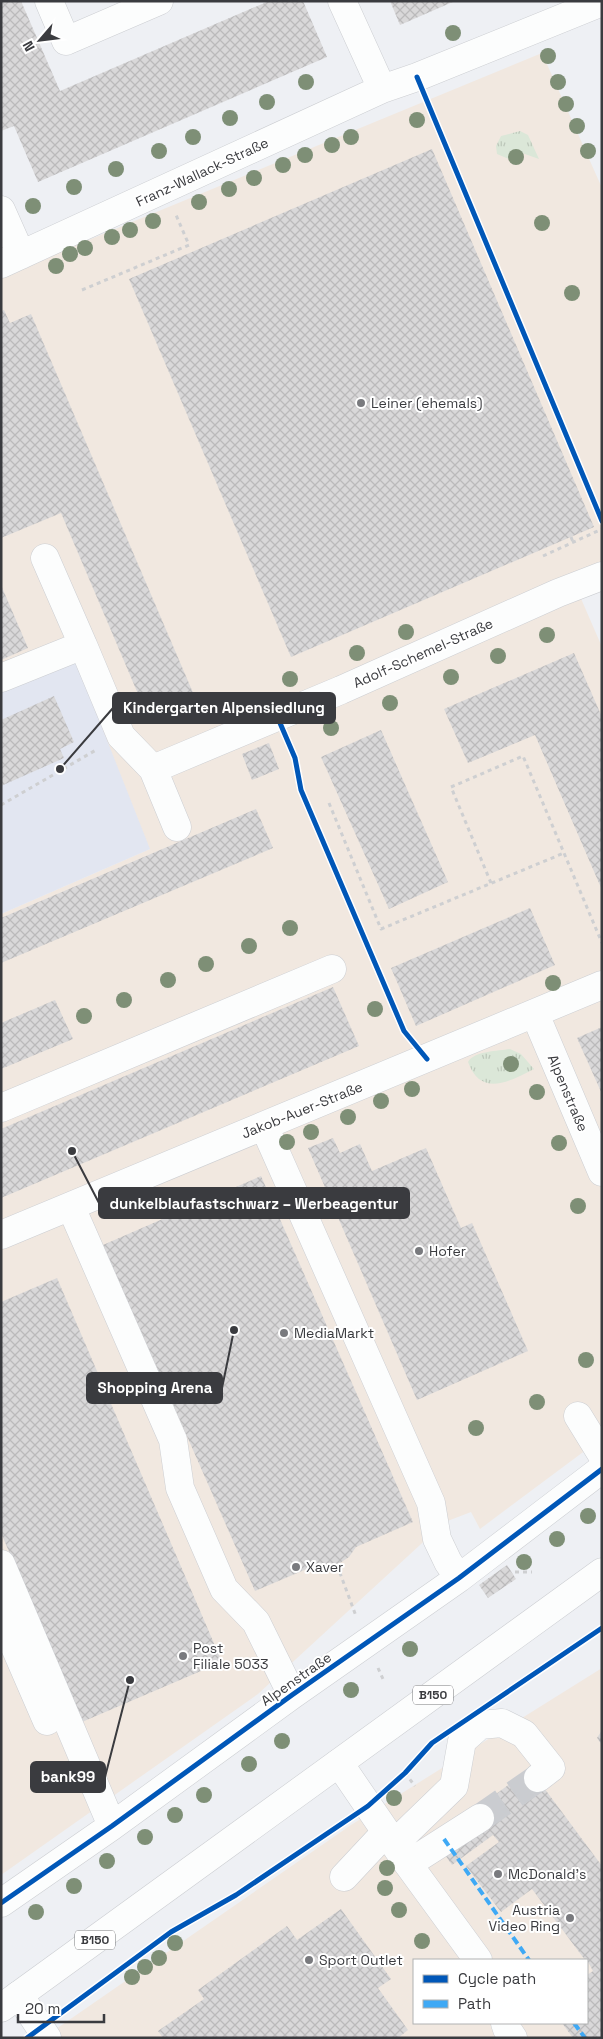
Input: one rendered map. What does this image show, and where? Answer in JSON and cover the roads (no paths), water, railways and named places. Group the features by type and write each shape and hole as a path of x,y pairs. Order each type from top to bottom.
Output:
{"street":[{"path":"49,1 66,41 159,1"},
{"path":"342,1 382,89"},
{"name":"Franz-Wallack-Straße","path":"1,210 11,259 382,89 417,77 574,7 602,2"},
{"path":"45,558 121,736 153,768 178,827"},
{"name":"Adolf-Schemel-Straße","path":"153,768 220,742 341,690 558,593 601,578"},
{"path":"1,678 83,646"},
{"path":"1,1108 332,969"},
{"name":"Jakob-Auer-Straße","path":"1,1235 602,985"},
{"name":"Alpenstraße","path":"535,1014 602,1172"},
{"path":"264,1126 431,1503 436,1539"},
{"path":"71,1207 173,1440 180,1488 224,1589 256,1622 292,1695"},
{"path":"374,1411 415,1510 436,1539 448,1562 460,1578"},
{"path":"578,1416 602,1455"},
{"name":"Alpenstraße","path":"1,1903 104,1832 292,1695 460,1578 602,1469"},
{"path":"1,1564 104,1832"},
{"name":"B150","path":"10,2001 602,1572"},
{"path":"1,1615 104,1832"},
{"path":"396,1847 454,1786 462,1741 480,1725 502,1723 524,1734 551,1768 538,1778"},
{"path":"340,1763 396,1847 477,1959"},
{"path":"344,1877 396,1847 480,1818"},
{"path":"10,2001 47,2038"},
{"path":"505,2024 513,2038"}],"tunnel":[{"path":"480,1818 538,1778"}],"place":[{"name":"Leiner (ehemals)","path":"361,403"},
{"name":"Kindergarten Alpensiedlung","path":"60,769"},
{"name":"dunkelblaufastschwarz – Werbeagentur","path":"72,1151"},
{"name":"Hofer","path":"419,1251"},
{"name":"Shopping Arena","path":"234,1330"},
{"name":"MediaMarkt","path":"284,1333"},
{"name":"Xaver","path":"296,1567"},
{"name":"Post Filiale 5033","path":"183,1656"},
{"name":"bank99","path":"130,1680"},
{"name":"McDonald's","path":"498,1874"},
{"name":"Austria Video Ring","path":"570,1918"},
{"name":"Sport Outlet","path":"309,1960"}]}
